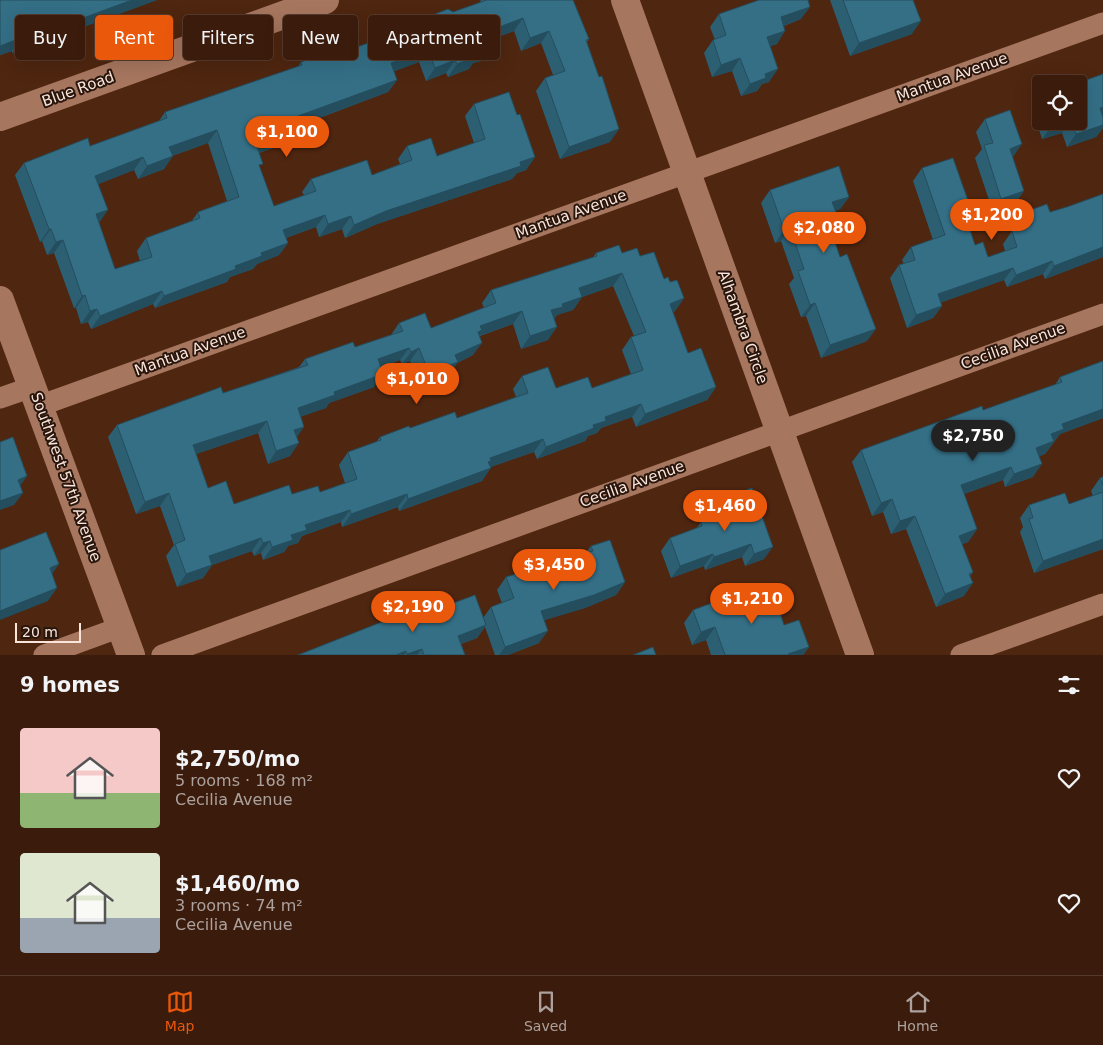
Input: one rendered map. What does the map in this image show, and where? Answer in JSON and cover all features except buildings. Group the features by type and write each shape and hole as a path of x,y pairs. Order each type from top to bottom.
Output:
{"street":[{"name":"Blue Road","path":"0,117 324,0"},
{"name":"Alhambra Circle","path":"625,0 860,655"},
{"name":"Mantua Avenue","path":"0,398 36,396 686,172 1103,22"},
{"name":"Southwest 57th Avenue","path":"0,300 131,655"},
{"name":"Cecilia Avenue","path":"162,655 1103,314"},
{"path":"961,655 1103,604"},
{"path":"44,655 121,627"}]}
